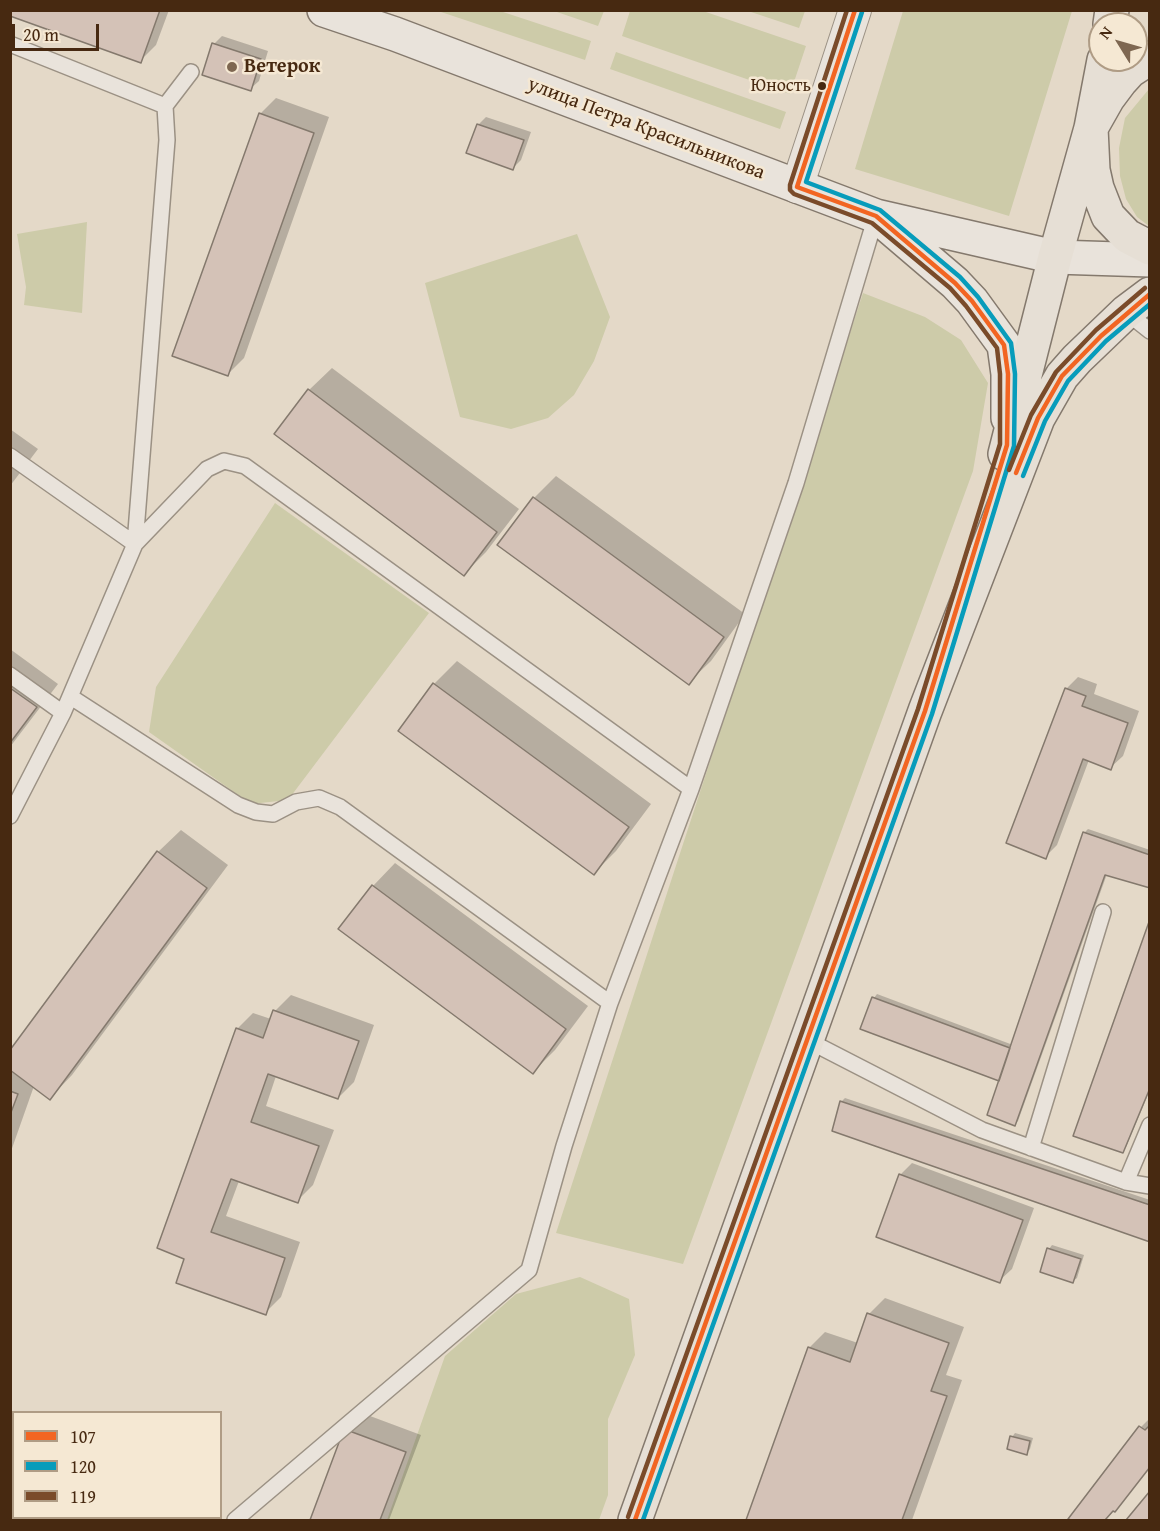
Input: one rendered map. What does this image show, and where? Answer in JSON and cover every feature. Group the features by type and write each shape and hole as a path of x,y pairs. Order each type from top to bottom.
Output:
{"main road":[{"path":"1149,58 1130,71 1120,82 1091,128 1093,170 1108,216 1127,236 1149,248"},
{"path":"925,711 1007,445 1091,128 1102,72"},
{"path":"635,1521 925,711 1038,418 1062,376 1077,360 1142,313"}],"street":[{"name":"улица Петра Красильникова","path":"324,10 395,34 876,216 1055,257 1149,260"},
{"path":"797,187 855,10"},
{"path":"876,216 955,283 972,301 1004,345 1008,374 1007,445"}],"lane":[{"path":"10,44 165,106"},
{"path":"10,816 63,713 135,544 167,140 165,106 191,72"},
{"path":"235,1521 466,1323 498,1299 529,1270 564,1146 610,1003 691,789 796,483 876,216"},
{"path":"10,456 135,544"},
{"path":"135,544 207,469 224,461 245,466 691,789"},
{"path":"10,675 63,713"},
{"path":"70,697 238,805 256,812 273,814 296,802 319,798 340,807 610,1003"},
{"path":"1031,1148 1103,912"},
{"path":"807,1040 982,1130 1126,1182 1149,1186"},
{"path":"1126,1182 1149,1125"}],"shaded area":[{"path":"438,11 500,11 591,41 585,60"},
{"path":"554,11 604,11 598,26"},
{"path":"630,11 703,11 806,46 790,94 622,36"},
{"path":"748,11 805,11 799,28"},
{"path":"903,11 1072,11 1009,216 855,169"},
{"path":"616,52 786,112 780,129 610,69"},
{"path":"1149,89 1149,226 1137,217 1126,199 1120,176 1119,148 1125,118"},
{"path":"87,222 82,313 24,305 26,287 17,234"},
{"path":"577,234 610,317 594,361 574,395 548,418 511,429 460,417 425,283"},
{"path":"863,293 925,317 961,340 988,383 973,471 683,1264 556,1233"},
{"path":"275,503 429,613 288,800 251,804 149,732 156,687"},
{"path":"580,1277 629,1299 635,1355 608,1419 608,1495 599,1520 387,1520 445,1356 516,1294"}],"building":[{"path":"10,10 160,10 141,63 10,16"},
{"name":"Ветерок","path":"212,43 261,59 251,91 202,75"},
{"path":"259,113 314,133 228,376 172,356"},
{"path":"477,124 524,140 513,170 466,153"},
{"path":"308,389 497,532 464,576 274,434"},
{"path":"533,497 724,637 689,685 497,545"},
{"path":"433,683 629,827 594,875 398,731"},
{"path":"10,688 37,707 10,743"},
{"path":"1065,688 1086,696 1082,706 1128,723 1111,770 1083,759 1046,859 1006,843"},
{"path":"1083,832 1150,855 1150,888 1105,875 1015,1126 987,1115"},
{"path":"157,851 207,888 50,1100 10,1070 10,1050"},
{"path":"372,885 566,1029 533,1074 338,929"},
{"path":"1150,919 1150,1088 1123,1153 1073,1136"},
{"path":"872,997 1010,1048 999,1081 860,1029"},
{"path":"273,1010 359,1041 338,1099 268,1074 251,1122 319,1146 298,1203 231,1179 211,1232 285,1258 266,1315 176,1283 184,1259 157,1248 236,1028 263,1038"},
{"path":"10,1091 18,1094 10,1115"},
{"path":"840,1101 1150,1205 1150,1242 832,1131"},
{"path":"899,1174 1023,1220 1000,1283 876,1237"},
{"path":"1047,1248 1081,1259 1073,1283 1040,1272"},
{"path":"867,1313 949,1343 931,1391 947,1396 902,1520 746,1520 808,1347 850,1362"},
{"path":"1150,1425 1150,1467 1115,1512 1113,1511 1105,1520 1068,1519 1139,1426 1145,1430"},
{"path":"344,1429 406,1452 380,1520 310,1520"},
{"path":"1010,1436 1030,1441 1027,1455 1007,1449"},
{"path":"1150,1491 1150,1520 1126,1520"}],"transit line":[{"name":"119","path":"628,1517 918,709 1000,444 1000,374 997,348 966,306 950,288 872,223 794,194 790,190 847,10"},
{"name":"107","path":"635,1520 925,711 1007,445 1008,374 1004,345 972,301 955,283 876,216 797,187 855,10"},
{"name":"120","path":"643,1520 932,714 1014,446 1015,374 1011,343 978,297 960,277 880,210 806,182 862,12"},
{"name":"119","path":"1009,470 1031,415 1056,372 1096,330 1145,288"},
{"name":"107","path":"1016,473 1038,418 1062,376 1101,336 1150,294"},
{"name":"120","path":"1023,476 1045,421 1068,381 1106,341 1150,304"}],"place":[{"name":"Ветерок","path":"232,67"},
{"name":"Юность","path":"822,86"}]}
